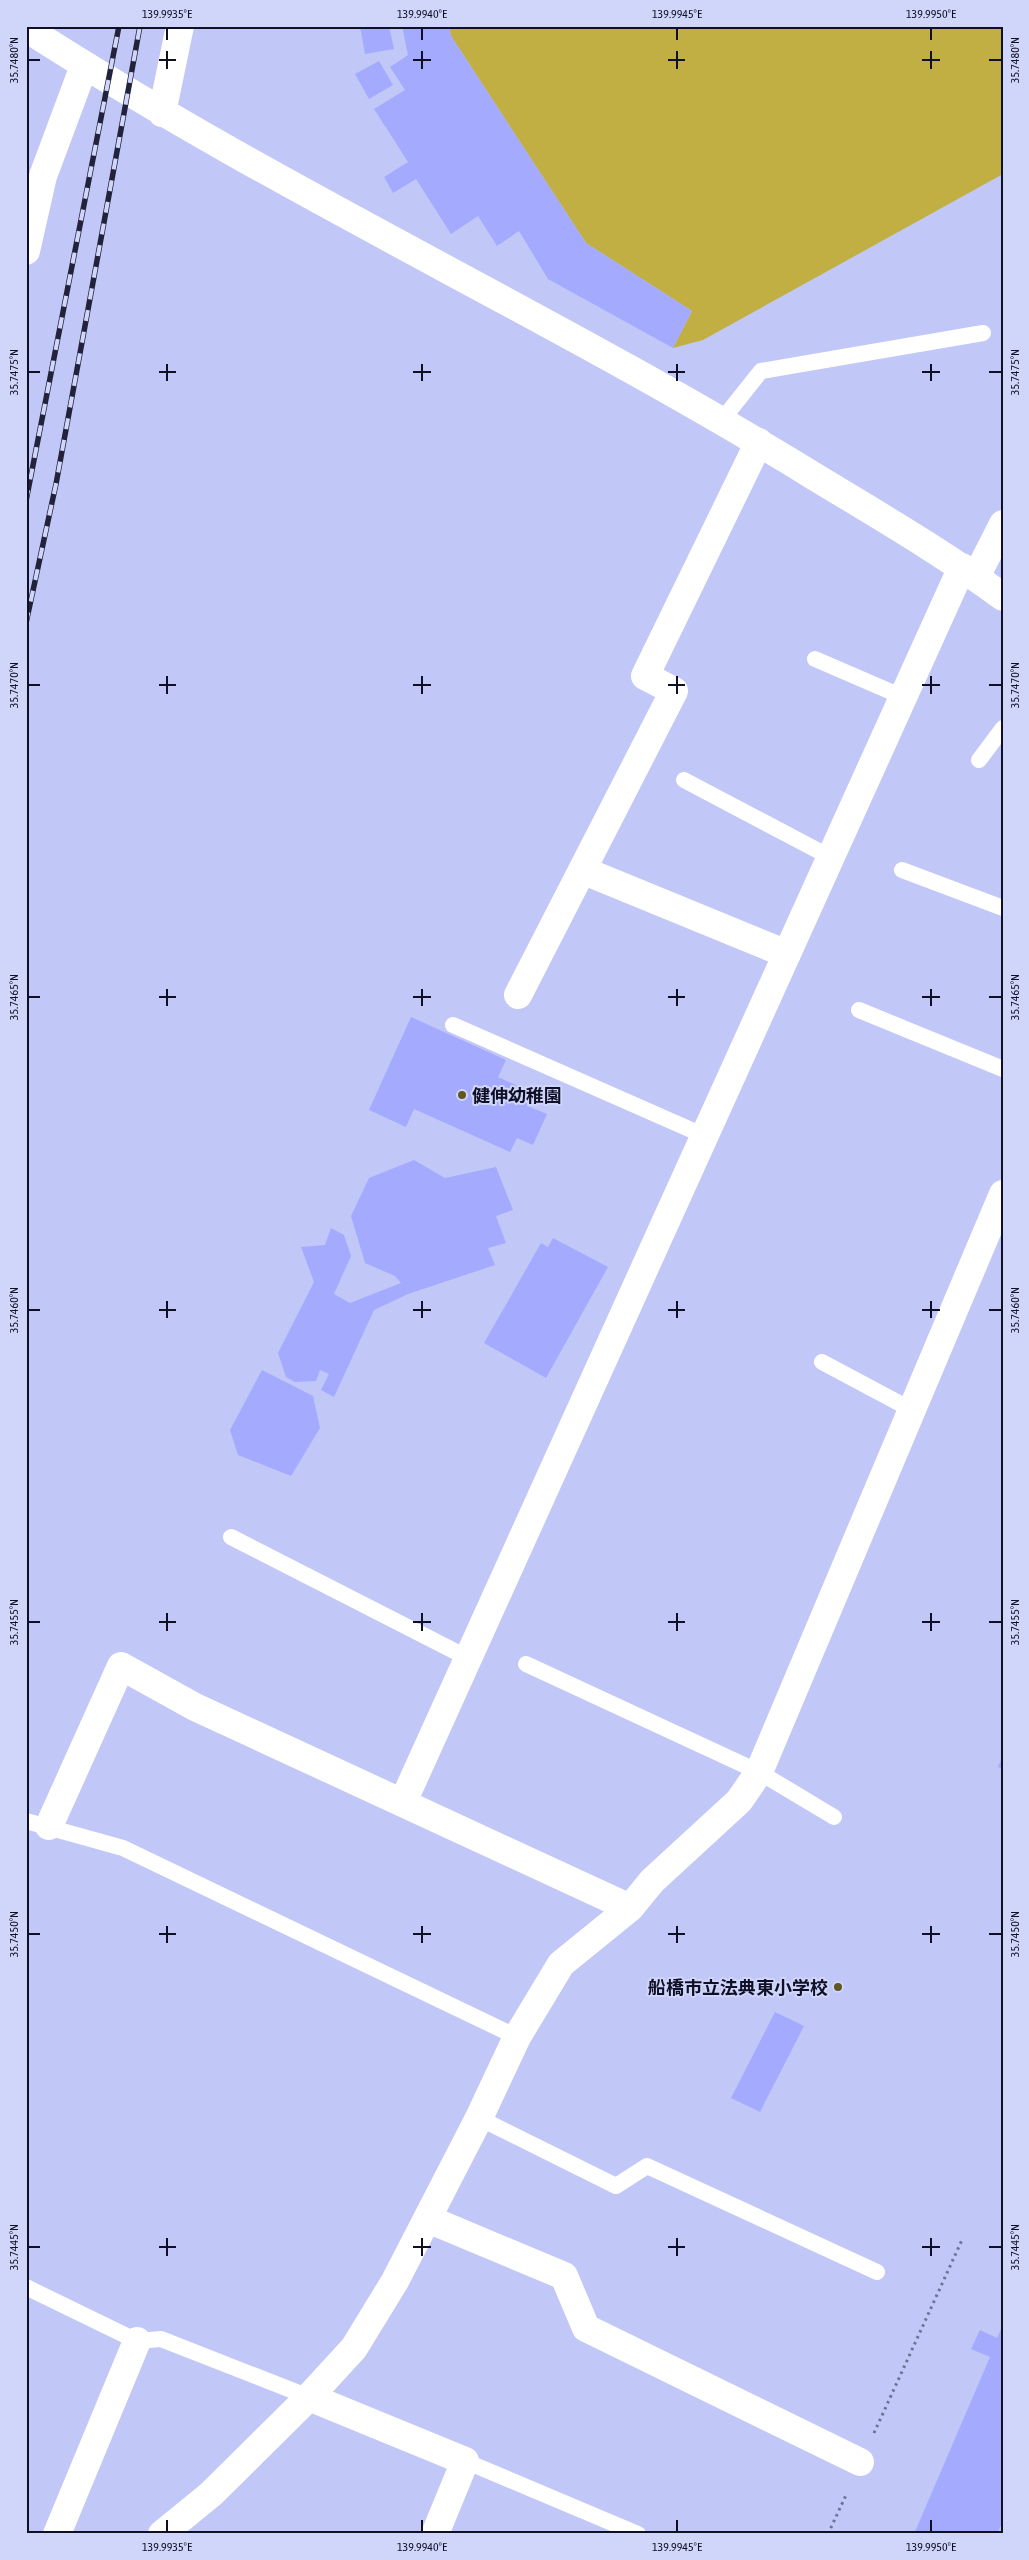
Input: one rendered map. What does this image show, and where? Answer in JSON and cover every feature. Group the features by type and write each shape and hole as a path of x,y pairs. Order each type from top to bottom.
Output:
{"street":[{"path":"162,113 180,26"},
{"path":"26,28 162,113 722,420 969,572 1003,598"},
{"path":"26,251 43,176 84,66"},
{"path":"518,995 674,691 645,676 759,442"},
{"path":"403,1802 903,697 969,572 1003,524"},
{"path":"582,870 787,954"},
{"path":"162,2534 211,2494 309,2397 354,2348 395,2280 428,2219 517,2037 562,1964 630,1908 652,1881 739,1801 759,1772 1003,1194"},
{"path":"37,1824 121,1666 195,1707 630,1908"},
{"path":"428,2219 564,2276 586,2328 860,2462"},
{"path":"56,2534 137,2341"},
{"path":"309,2397 465,2461 436,2533"}],"lane":[{"path":"722,420 761,371 983,333"},
{"path":"815,659 903,697"},
{"path":"979,760 1003,728"},
{"path":"684,780 830,857"},
{"path":"902,870 1003,908"},
{"path":"859,1010 1003,1069"},
{"path":"453,1025 705,1136"},
{"path":"822,1362 912,1410"},
{"path":"232,1537 468,1658"},
{"path":"526,1664 759,1772 834,1817"},
{"path":"37,1824 123,1848 517,2037"},
{"path":"479,2118 616,2186 647,2166 877,2272"},
{"path":"26,2287 137,2341 161,2339 309,2397"},
{"path":"465,2461 638,2534"}],"path":[{"path":"828,2534 962,2240"}],"shaded area":[{"path":"449,26 1003,26 1003,174 703,340 673,348 692,311 586,243 451,36"}],"building":[{"path":"360,26 389,26 394,49 365,54"},
{"path":"402,26 449,26 451,36 586,243 692,311 673,348 548,279 519,231 497,246 478,216 451,234 416,179 393,193 384,177 408,162 374,109 405,90 390,67 408,55"},
{"path":"379,61 393,85 369,99 355,74"},
{"path":"411,1017 506,1060 498,1077 533,1093 527,1106 547,1114 533,1145 517,1138 510,1152 414,1109 406,1127 369,1110"},
{"path":"414,1160 445,1178 496,1167 513,1210 496,1216 506,1243 488,1248 495,1265 408,1294 374,1310 334,1397 321,1390 329,1374 320,1370 316,1381 295,1382 286,1377 278,1353 314,1282 301,1247 325,1245 331,1228 344,1235 351,1256 334,1294 350,1303 401,1283 395,1276 365,1263 351,1216 369,1178"},
{"path":"553,1238 608,1267 546,1378 484,1343 541,1243 548,1247"},
{"path":"262,1370 313,1396 320,1428 291,1476 238,1455 230,1430"},
{"path":"1003,1755 1003,1769 998,1767"},
{"path":"775,2012 804,2026 760,2112 731,2098"},
{"path":"1003,2325 1003,2521 997,2534 914,2534 990,2357 971,2349 980,2330 997,2338"}],"railway":[{"path":"26,501 119,26"},
{"path":"26,623 56,484 140,26"}],"place":[{"name":"健伸幼稚園","path":"462,1095"},
{"name":"船橋市立法典東小学校","path":"838,1987"}]}
